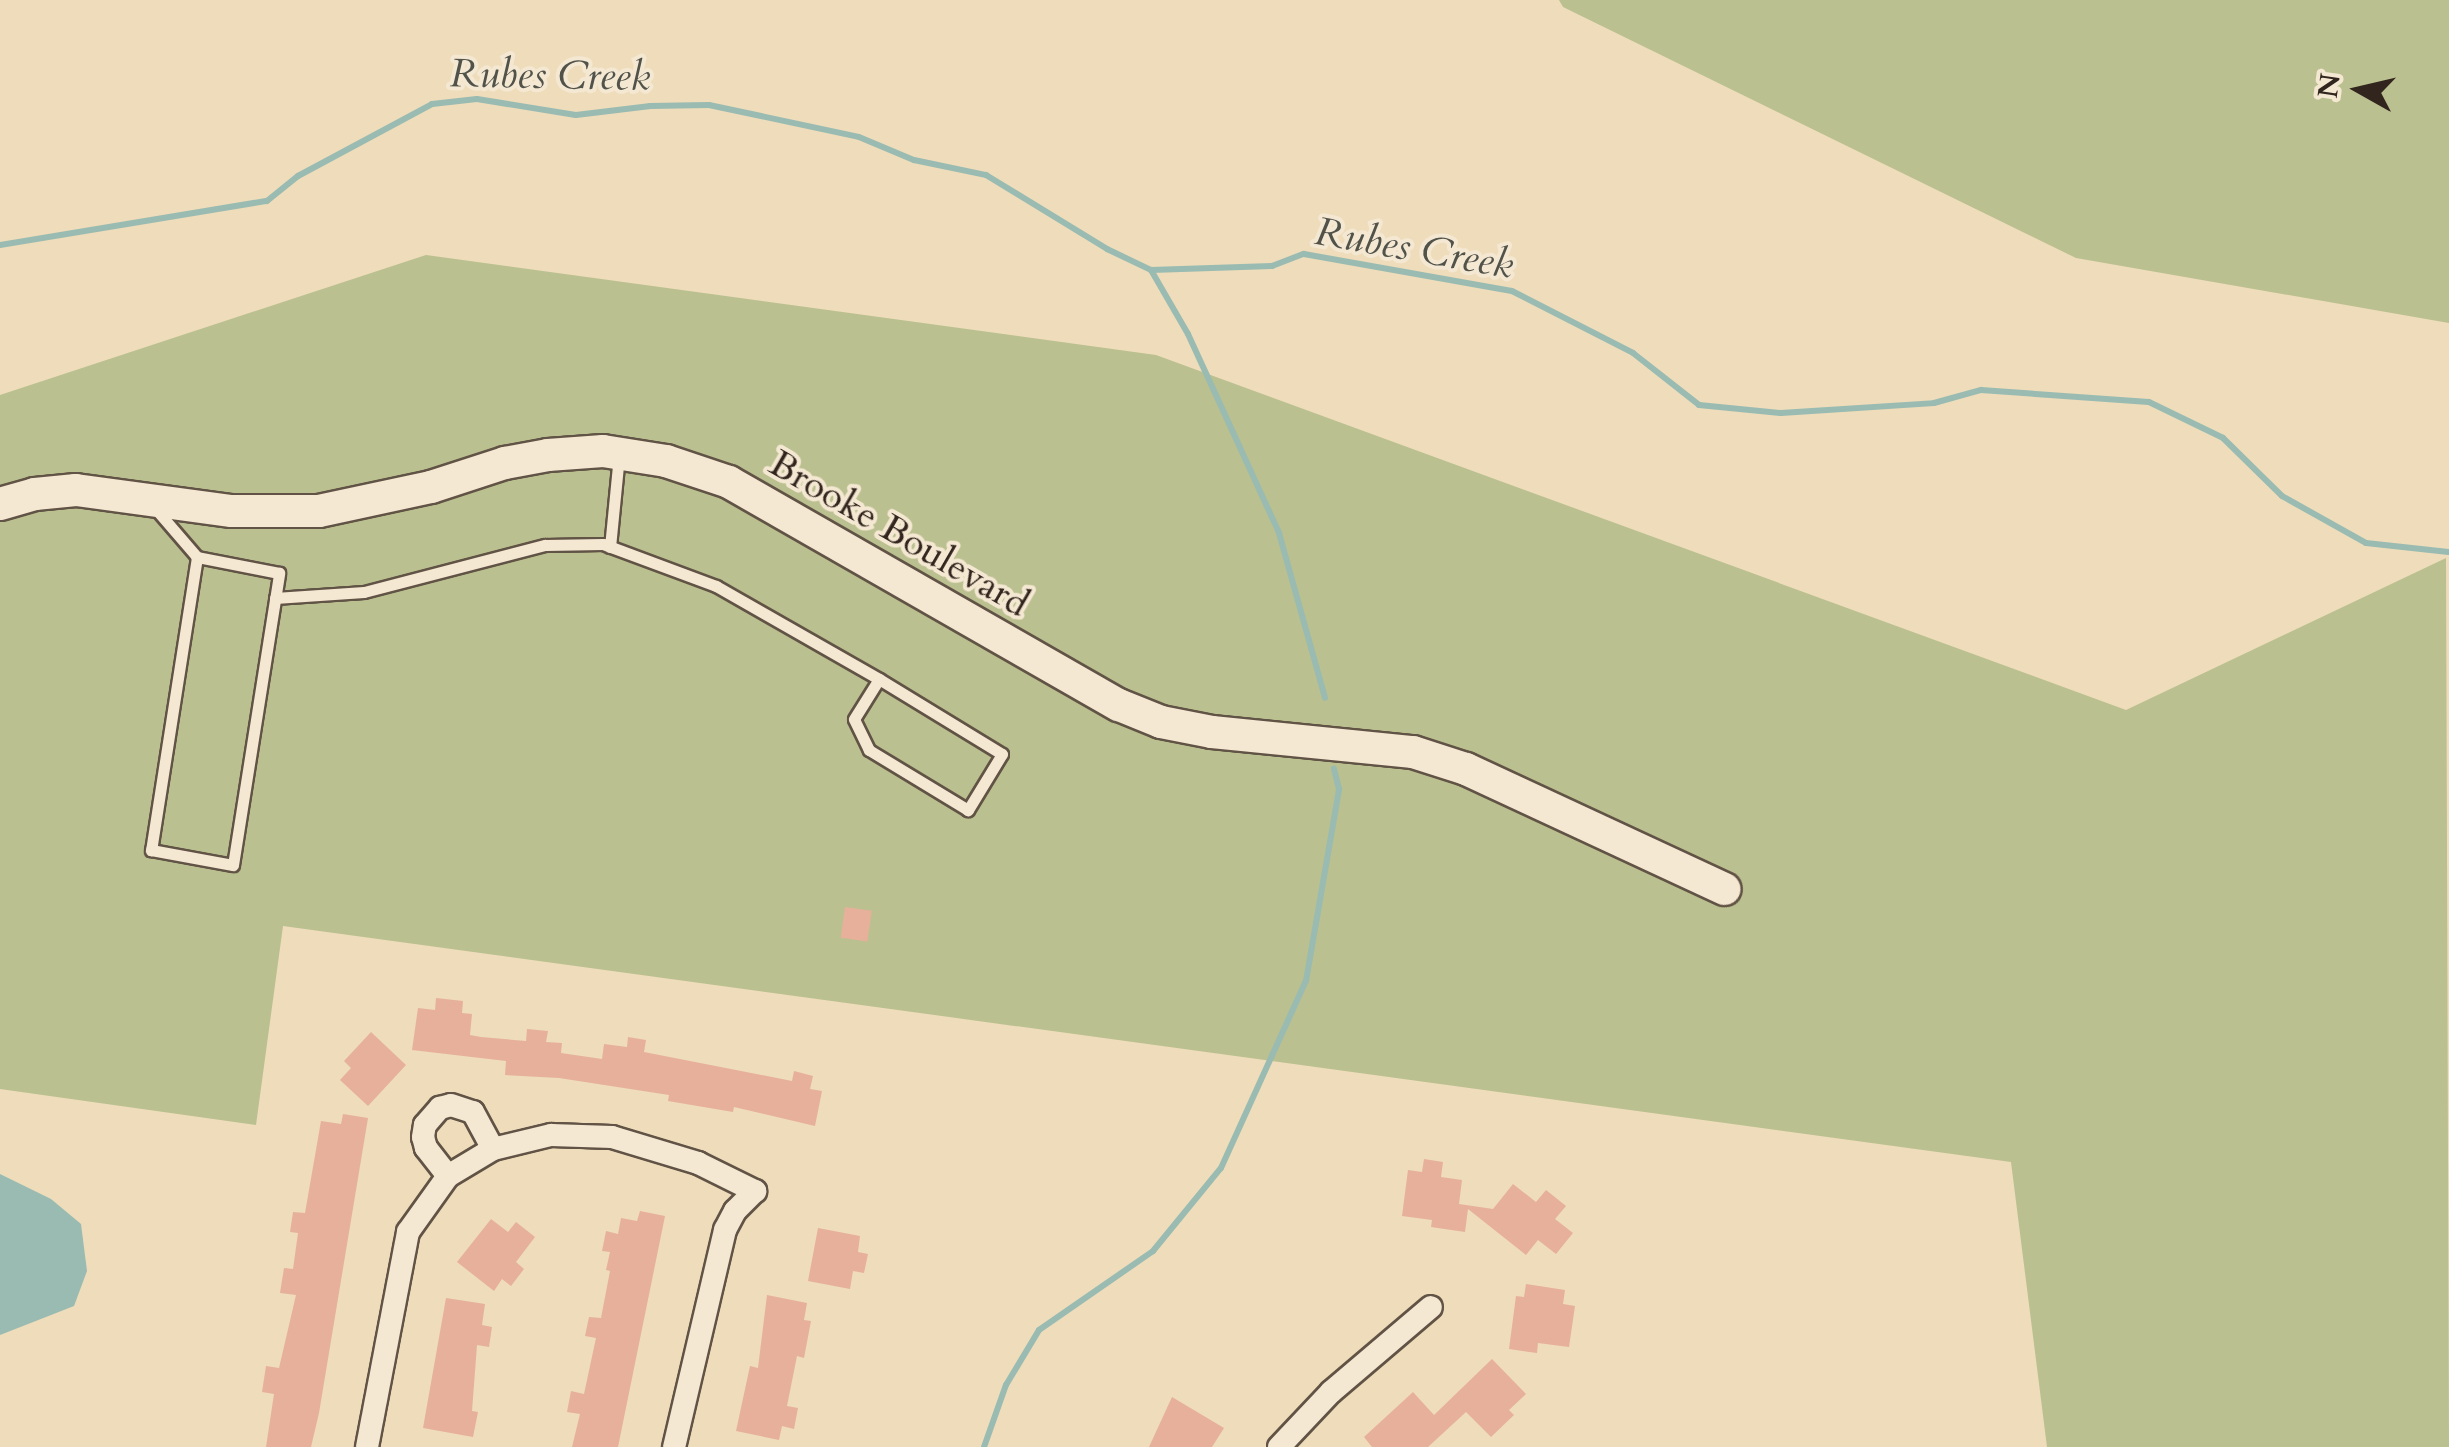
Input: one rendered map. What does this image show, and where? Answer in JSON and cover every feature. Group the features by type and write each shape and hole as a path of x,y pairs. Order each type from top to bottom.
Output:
{"street":[{"name":"Brooke Boulevard","path":"0,504 35,494 76,490 232,511 319,511 431,488 505,462 548,455 619,454 666,461 729,482 1074,681 1161,722 1273,740 1412,752 1466,769 1725,890"},
{"path":"448,1176 423,1137 425,1125 440,1108 451,1104 473,1112 493,1149"},
{"path":"367,1447 408,1232 448,1176 493,1149 551,1135 612,1137 698,1163 755,1191 735,1211 725,1230 674,1447"},
{"path":"1278,1447 1332,1392 1431,1307"}],"lane":[{"path":"610,547 619,454"},
{"path":"149,500 196,557 280,573 234,864 151,850 196,557"},
{"path":"276,598 364,592 545,544 610,547 716,586 880,680 1002,754 968,810 869,750 854,719 880,680"}],"green space":[{"path":"1559,0 2449,0 2449,323 2076,258 1563,7"},
{"path":"426,255 1156,355 2126,710 2446,558 2449,1447 2047,1447 2011,1162 283,926 256,1125 0,1089 0,395"}],"water":[{"path":"0,1174 51,1199 81,1224 87,1271 74,1306 0,1335"}],"building":[{"path":"845,907 872,911 867,941 841,938"},
{"path":"436,998 463,1001 462,1013 472,1014 470,1035 526,1041 527,1029 548,1031 546,1042 562,1043 561,1053 602,1059 604,1044 627,1047 628,1037 646,1040 644,1052 792,1081 794,1071 813,1076 810,1089 822,1091 815,1126 734,1107 733,1112 668,1101 669,1095 559,1078 505,1075 506,1061 412,1050 418,1008 435,1010"},
{"path":"371,1032 406,1065 368,1106 340,1080 351,1068 344,1061"},
{"path":"343,1114 368,1118 319,1413 311,1447 266,1447 274,1394 262,1392 266,1366 279,1368 296,1295 280,1293 284,1268 293,1269 298,1233 290,1232 293,1212 305,1213 321,1121 341,1124"},
{"path":"1424,1159 1443,1162 1441,1177 1462,1180 1459,1204 1493,1209 1513,1184 1536,1202 1546,1190 1566,1206 1555,1219 1573,1233 1556,1254 1538,1240 1526,1255 1468,1209 1465,1232 1431,1227 1432,1220 1402,1216 1408,1170 1422,1172"},
{"path":"640,1211 665,1216 618,1447 572,1447 580,1414 567,1412 571,1391 584,1394 596,1338 585,1336 589,1317 601,1318 610,1271 606,1270 610,1252 602,1251 606,1231 618,1234 621,1218 637,1221"},
{"path":"491,1219 508,1232 516,1222 535,1237 516,1262 524,1269 511,1286 502,1279 494,1291 457,1262"},
{"path":"818,1228 860,1236 858,1252 868,1254 864,1273 853,1271 850,1289 808,1281"},
{"path":"1526,1284 1565,1290 1563,1304 1575,1306 1569,1347 1538,1343 1537,1353 1509,1349 1516,1296 1524,1297"},
{"path":"767,1295 807,1303 804,1320 811,1321 804,1358 797,1356 787,1406 798,1408 794,1429 782,1426 779,1440 736,1431 750,1366 758,1368"},
{"path":"446,1298 485,1304 482,1325 492,1327 489,1347 477,1345 472,1411 478,1412 473,1437 423,1428"},
{"path":"1492,1359 1526,1394 1509,1410 1514,1415 1491,1437 1466,1412 1428,1447 1372,1447 1364,1437 1413,1392 1434,1415"},
{"path":"1172,1397 1224,1428 1212,1447 1149,1447"}],"waterway":[{"name":"Rubes Creek","path":"0,245 267,201 298,176 432,104 477,99 576,115 650,106 709,105 859,137 914,160 986,175 1107,249 1151,270 1272,266 1304,254 1512,291 1633,353 1699,405 1781,413 1934,403 1981,390 2149,402 2223,438 2282,496 2366,543 2449,552"},
{"path":"1151,270 1188,334 1279,533 1325,698"},
{"path":"984,1447 1006,1385 1039,1330 1153,1251 1221,1168 1306,981 1339,789 1334,769"}]}
